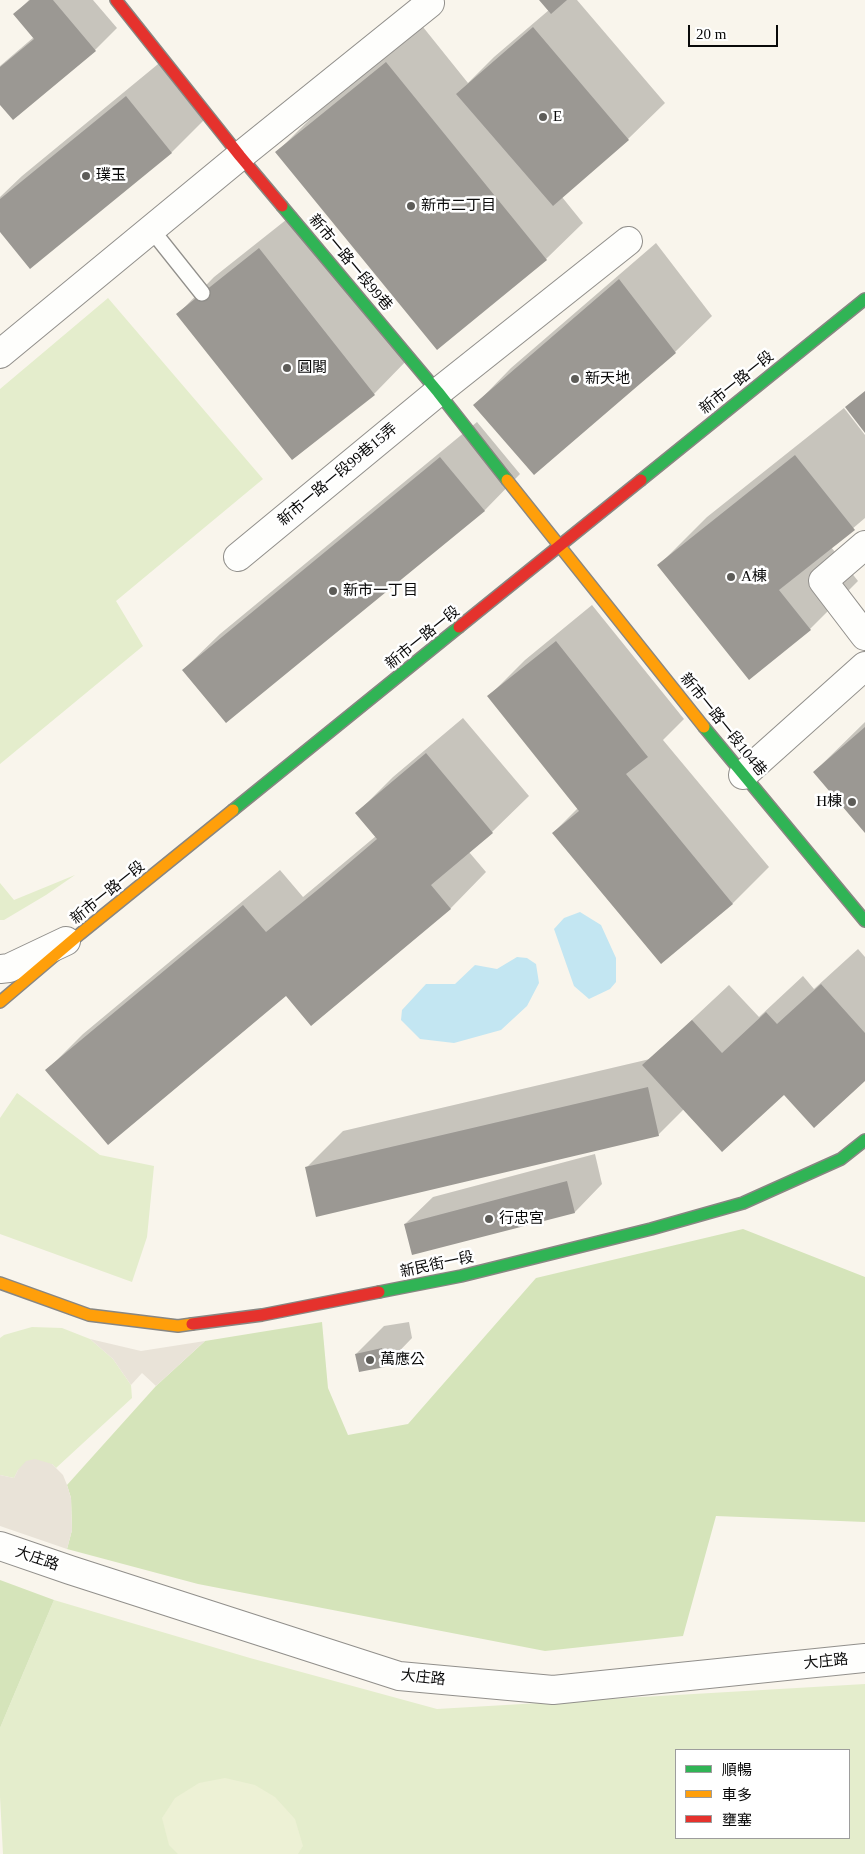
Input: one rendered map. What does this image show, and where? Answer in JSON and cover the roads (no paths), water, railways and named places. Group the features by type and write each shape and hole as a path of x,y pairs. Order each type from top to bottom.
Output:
{"street":[{"name":"新市一路一段99巷","path":"116,0 240,156 438,392 559,547"},
{"path":"0,354 240,156 430,3"},
{"name":"新市一路一段99巷15弄","path":"238,557 438,392 628,241"},
{"name":"新市一路一段","path":"0,1002 80,934 865,299"},
{"path":"865,545 822,581 865,636"},
{"name":"新市一路一段104巷","path":"559,547 865,921"},
{"path":"743,774 865,666"},
{"path":"0,969 8,968 80,934"},
{"name":"新民街一段","path":"0,1283 90,1315 178,1326 262,1315 461,1276 651,1229 743,1203 841,1159 865,1140"},
{"name":"大庄路","path":"0,1546 399,1676 553,1690 865,1658"}],"lane":[{"path":"151,229 202,293"}],"water":[{"path":"580,912 601,925 616,958 616,982 610,989 589,999 574,986 554,929 564,918"},
{"path":"517,957 527,958 536,964 539,983 527,1006 501,1030 454,1043 420,1039 401,1020 402,1010 426,984 455,984 475,965 497,969"}],"place":[{"name":"E","path":"543,117"},
{"name":"璞玉","path":"86,176"},
{"name":"新市二丁目","path":"411,206"},
{"name":"圓閣","path":"287,368"},
{"name":"新天地","path":"575,379"},
{"name":"A棟","path":"731,577"},
{"name":"新市一丁目","path":"333,591"},
{"name":"H棟","path":"852,802"},
{"name":"行忠宮","path":"489,1219"},
{"name":"萬應公","path":"370,1360"}]}
